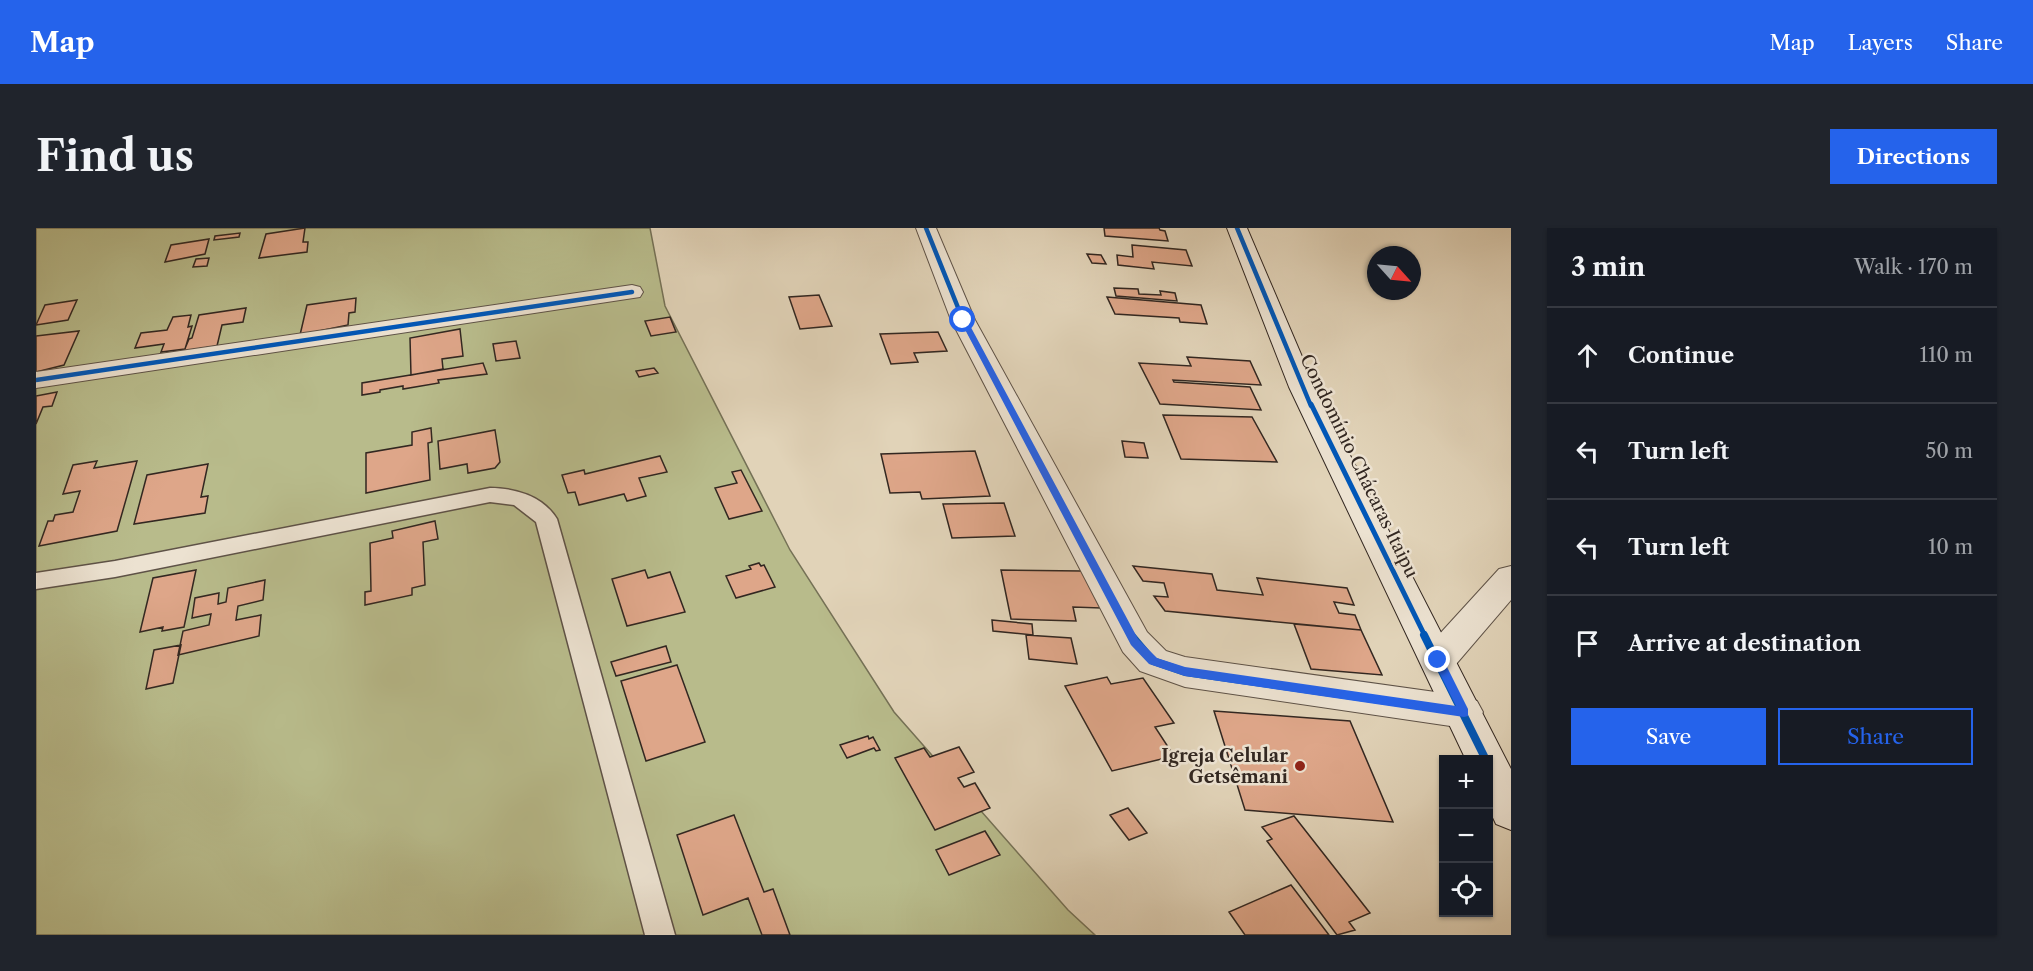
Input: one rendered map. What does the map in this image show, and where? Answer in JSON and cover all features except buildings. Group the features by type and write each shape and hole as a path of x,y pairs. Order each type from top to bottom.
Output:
{"street":[{"path":"926,228 963,320 1135,642 1153,661 1185,672 1464,712"},
{"name":"Condomínio Chácaras Itaipu","path":"1237,228 1302,387 1484,755"},
{"path":"36,380 632,292"},
{"path":"1438,660 1511,578"},
{"path":"1493,774 1511,811"}],"lane":[{"path":"36,581 115,569 490,495 506,494 522,498 546,519 660,935"}],"green space":[{"path":"36,228 650,228 665,306 790,550 894,712 1068,910 1095,935 36,935"}],"cycle path":[{"path":"926,228 963,320 1135,642 1153,661 1185,672 1464,712"},
{"path":"1237,228 1302,387 1484,755"},
{"path":"36,380 632,292"}],"place":[{"name":"Igreja Celular Getsêmani","path":"1300,766"}],"route":[{"path":"963,320 1135,642 1153,661 1185,672 1464,712 1438,660"}]}
